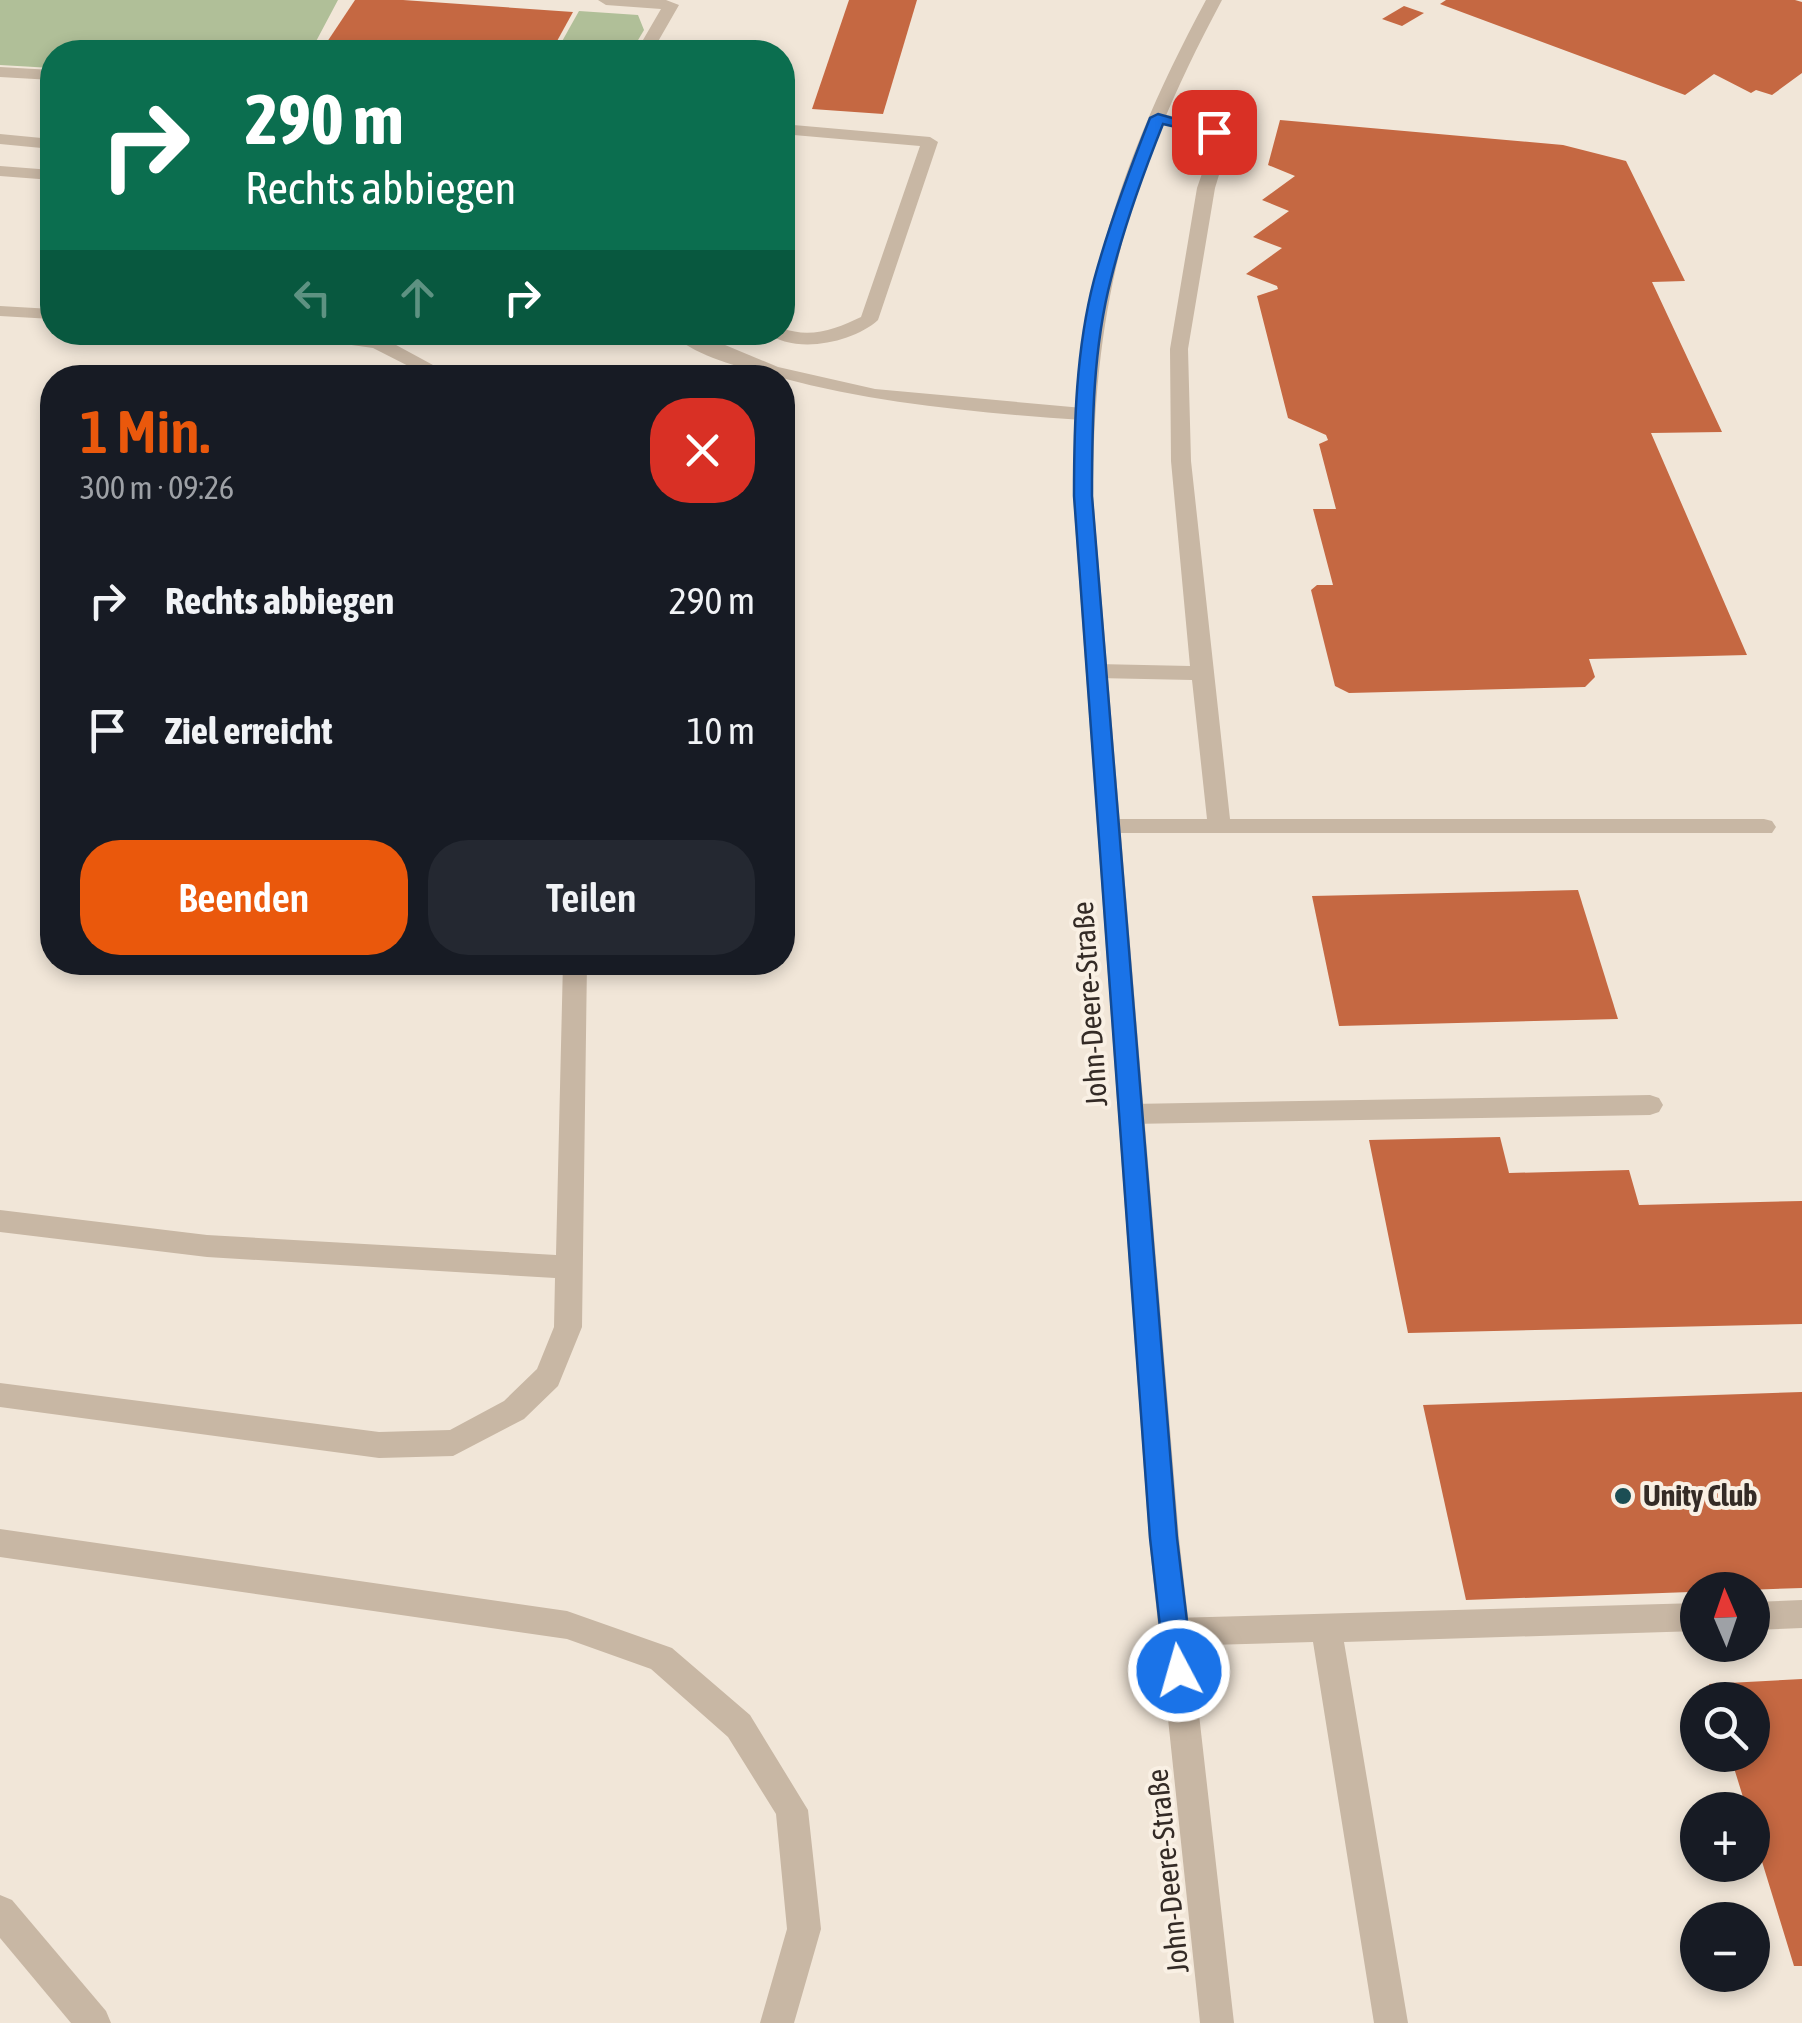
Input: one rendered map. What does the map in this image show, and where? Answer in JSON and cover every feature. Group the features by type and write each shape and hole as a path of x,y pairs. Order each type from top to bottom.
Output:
{"street":[{"path":"606,0 671,5 651,40"},
{"name":"John-Deere-Straße","path":"1214,0 1182,59 1136,172 1102,282 1083,414 1083,496 1174,1632 1218,2023"},
{"path":"0,72 40,75"},
{"path":"1158,118 1214,132 1221,142 1206,188 1178,348 1181,461 1220,826"},
{"path":"795,129 930,142 870,320 839,336 795,339"},
{"path":"0,139 40,143"},
{"path":"0,171 40,174"},
{"path":"0,310 40,313"},
{"path":"382,345 422,365"},
{"path":"700,345 712,352 763,365"},
{"path":"795,373 890,397 1083,414"},
{"path":"1097,672 1202,673"},
{"path":"1109,827 1764,827"},
{"path":"0,1395 378,1446 453,1443 514,1410 548,1377 568,1327 575,975"},
{"path":"1131,1114 1650,1105"},
{"path":"0,1221 208,1246 568,1267"},
{"path":"0,1542 567,1625 661,1658 739,1726 792,1810 804,1929 777,2023"},
{"path":"1770,1615 1802,1614"},
{"path":"1174,1632 1680,1617"},
{"path":"1326,1627 1391,2023"},
{"path":"0,1912 94,2023"}],"green space":[{"path":"0,0 338,0 317,40 40,40 40,67 0,65"},
{"path":"579,11 638,15 644,30 638,40 563,40"}],"building":[{"path":"355,0 573,12 558,40 328,40"},
{"path":"849,0 917,0 883,114 812,109"},
{"path":"1446,0 1795,0 1802,2 1802,73 1772,95 1756,90 1751,93 1714,74 1685,95 1440,4"},
{"path":"1404,6 1424,13 1402,26 1382,19"},
{"path":"1280,120 1563,145 1626,161 1685,281 1652,282 1722,432 1651,433 1747,655 1589,659 1595,677 1585,687 1349,693 1335,686 1311,590 1317,585 1333,585 1313,509 1336,509 1319,444 1328,440 1326,435 1288,418 1257,296 1278,289 1246,274 1282,248 1253,237 1289,211 1262,200 1295,176 1268,165"},
{"path":"1578,890 1618,1019 1339,1026 1312,896"},
{"path":"1500,1137 1509,1173 1629,1170 1639,1205 1802,1201 1802,1324 1408,1333 1369,1140"},
{"name":"Unity Club","path":"1802,1392 1802,1588 1770,1589 1770,1572 1680,1572 1680,1592 1466,1600 1423,1405"},
{"path":"1802,1679 1802,1966 1794,1966 1768,1882 1770,1792 1741,1792 1735,1772 1770,1772 1770,1682 1746,1682"}],"place":[{"name":"Unity Club","path":"1623,1496"}],"route":[{"path":"1179,1671 1164,1538 1083,496 1083,414 1102,282 1136,172 1158,118 1214,132"}]}
